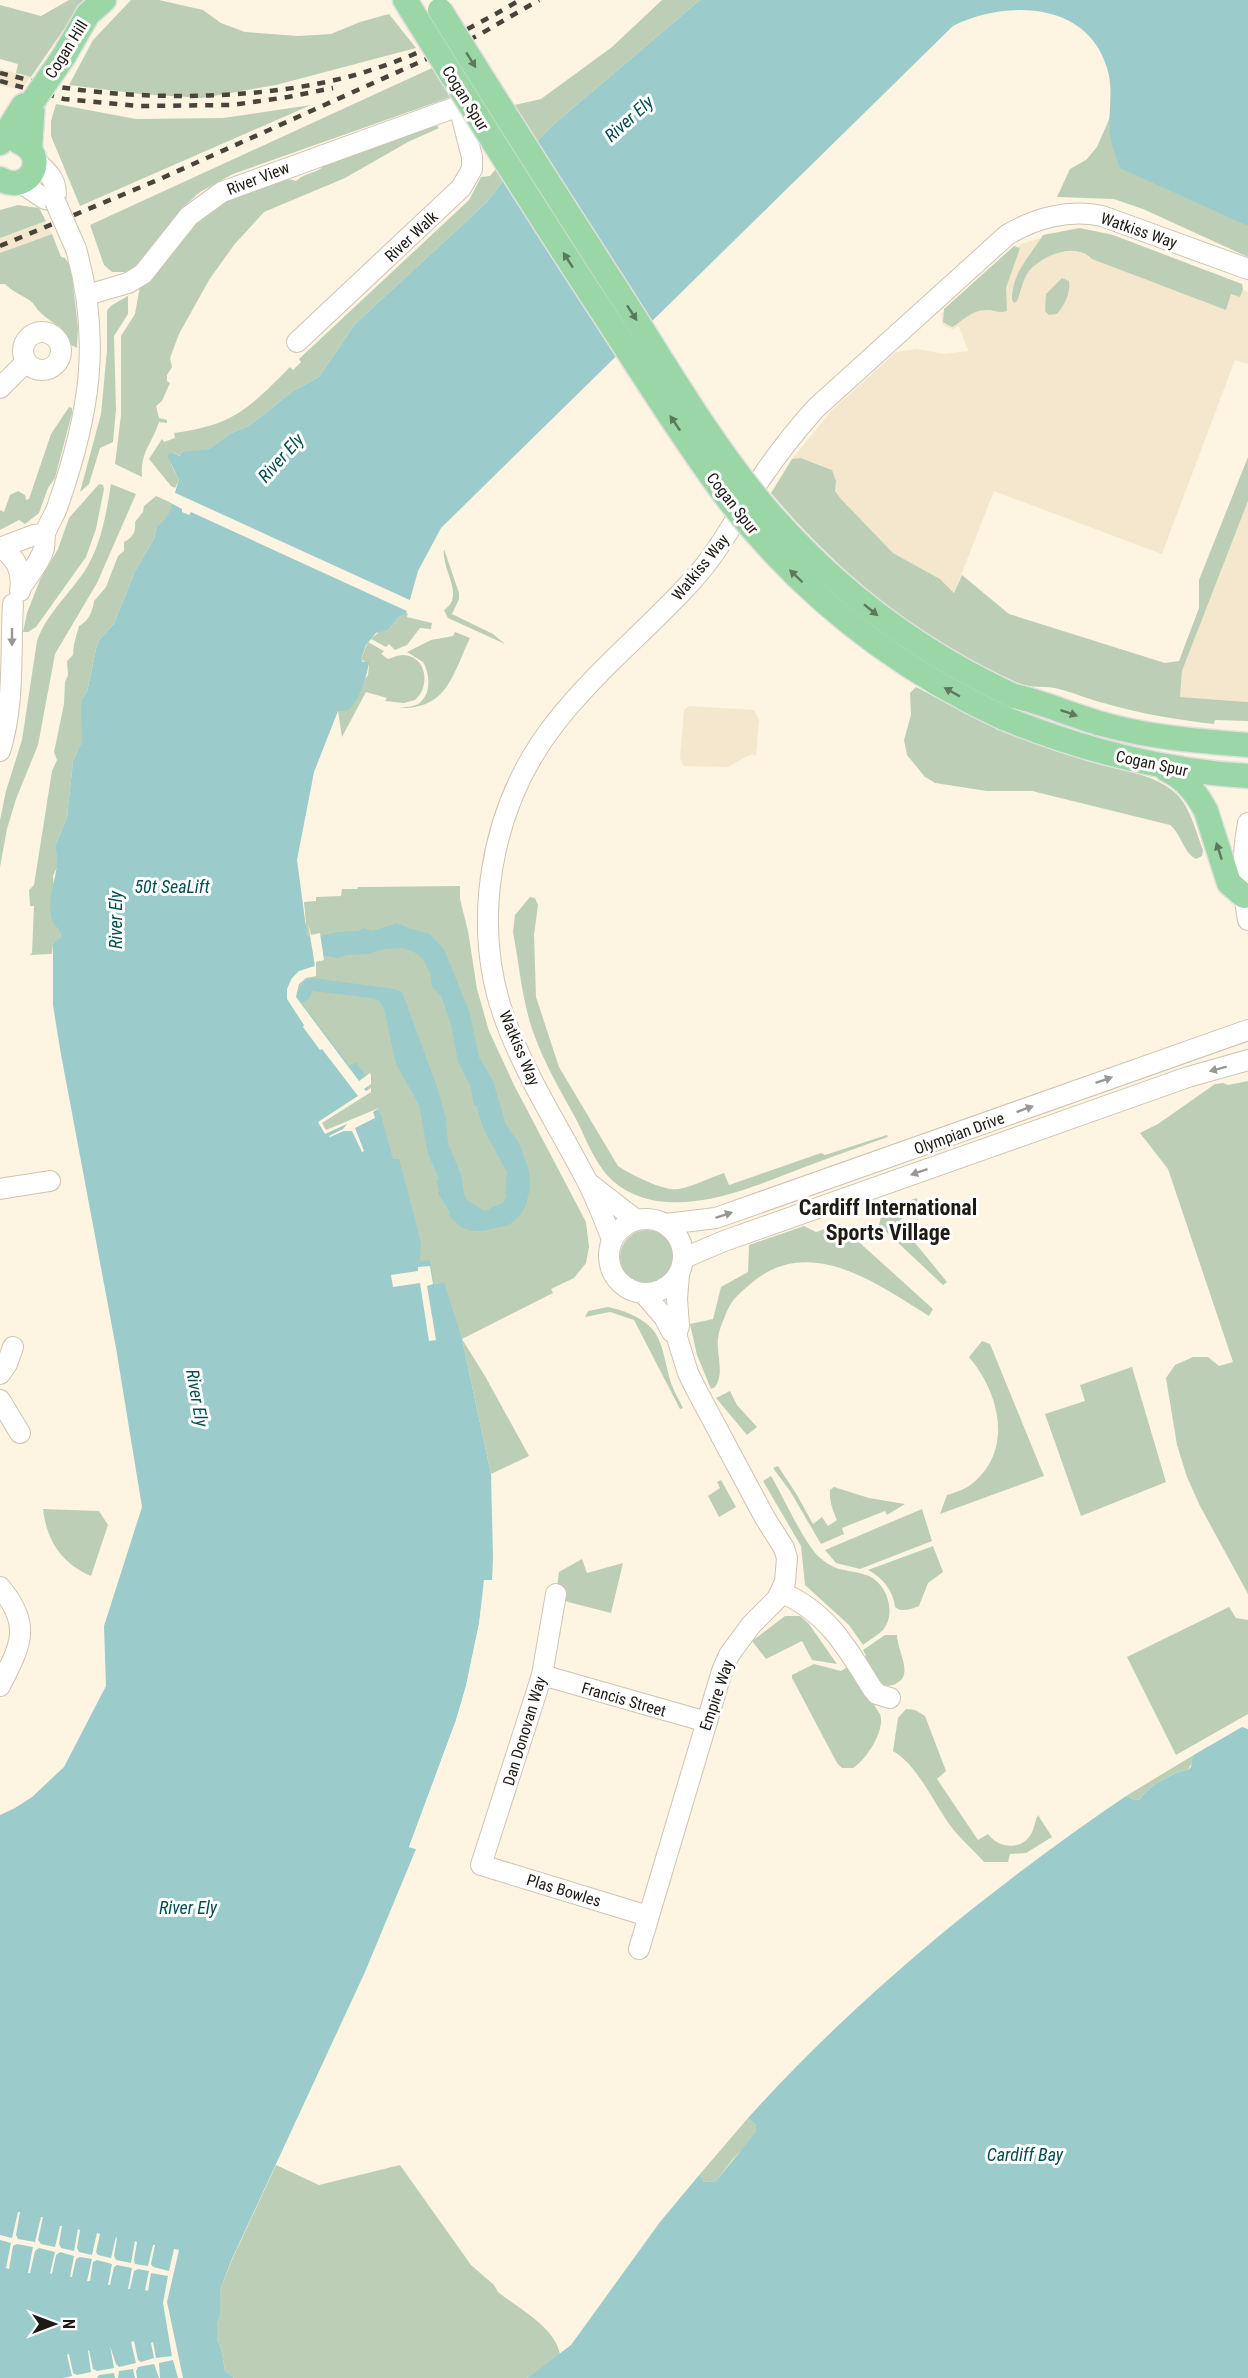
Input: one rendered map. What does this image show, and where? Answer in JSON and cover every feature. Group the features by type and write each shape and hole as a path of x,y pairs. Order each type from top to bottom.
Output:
{"main road":[{"name":"Cogan Hill","path":"0,145 23,106 33,101 64,56 88,14 104,0"},
{"name":"Cogan Spur","path":"405,0 537,213 724,493 785,566 827,606 871,640 936,683 1004,718 1075,744 1147,763 1186,771 1248,776"},
{"name":"Cogan Spur","path":"436,5 699,417 755,496 798,544 876,614 945,661 1014,696 1039,701 1087,719 1131,731 1195,741 1248,745"},
{"path":"8,185 31,174 33,101"},
{"name":"Cogan Hill","path":"0,145 14,141 25,145 32,155"},
{"path":"1147,763 1178,776 1197,795 1206,811 1229,883 1246,908"}],"street":[{"name":"River View","path":"87,295 128,282 143,274 189,216 222,192 459,106"},
{"name":"River Walk","path":"297,342 461,188 472,169 472,157 459,106"},
{"path":"11,602 44,549 45,534 58,504 80,437 86,407 91,348 87,295 76,249 55,201 57,190 50,173 32,155"},
{"path":"8,185 55,201"},
{"name":"Watkiss Way","path":"612,1239 588,1183 511,1036 500,1001 490,948 489,896 499,834 517,784 543,739 574,700 699,573 718,549 765,473 816,408 846,378 1018,228 1044,219 1074,213 1102,216 1248,269"},
{"path":"0,388 26,362"},
{"path":"0,548 34,535 45,534"},
{"path":"0,548 17,562 11,602 13,661 5,663 9,710 0,751"},
{"path":"1246,908 1244,857 1248,823"},
{"name":"Olympian Drive","path":"666,1224 716,1218 1248,1030"},
{"name":"Olympian Drive","path":"681,1266 724,1240 1188,1077 1248,1060"},
{"path":"0,1189 50,1181"},
{"name":"Watkiss Way","path":"588,1183 636,1220"},
{"path":"646,1218 666,1224 680,1239 681,1266 670,1285 644,1294 629,1290 614,1275 609,1257 612,1239 618,1231 636,1220 646,1218"},
{"name":"Empire Way","path":"676,1334 679,1326 677,1299 681,1266"},
{"name":"Empire Way","path":"639,1949 722,1671 729,1655 751,1625 772,1605 781,1592 788,1565 784,1548 688,1372 676,1334 672,1332 655,1304 644,1294"},
{"path":"0,1374 7,1364 13,1347"},
{"path":"0,1400 20,1433"},
{"path":"0,1587 17,1611 21,1630 18,1649 0,1686"},
{"path":"781,1592 807,1605 820,1617 840,1637 877,1694 890,1698"},
{"name":"Dan Donovan Way","path":"481,1865 542,1675 556,1594"},
{"name":"Francis Street","path":"542,1675 706,1722"},
{"name":"Plas Bowles","path":"481,1865 648,1916"}],"shaded area":[{"path":"0,69 31,77 21,90 0,85"},
{"path":"46,221 52,234 0,253 0,238"},
{"path":"1076,228 1106,233 1248,292 1248,364 1235,360 1162,554 994,491 954,593 940,579 893,553 841,499 835,491 836,481 821,465 801,458 792,459 832,410 896,352 917,349 944,354 968,351 959,326 953,329 946,327 942,324 941,314 1021,244"},
{"path":"1248,501 1248,702 1180,697 1182,671"},
{"path":"689,706 754,710 759,720 756,756 751,754 728,767 684,766 680,759 684,710"}],"green space":[{"path":"69,0 84,0 31,77 16,73 18,64 0,59 0,5 41,16"},
{"path":"131,0 159,0 203,10 221,23 245,32 298,36 331,34 360,22 389,14 416,48 276,85 202,98 140,94 69,85 93,40"},
{"path":"662,0 700,0 553,125 519,160 487,202 355,324 319,377 293,391 249,426 231,433 209,449 181,456 171,452 171,464 179,480 175,488 171,486 149,459 162,439 164,442 175,438 174,433 194,430 226,420 251,404 290,367 293,370 301,362 299,359 469,200 481,177 490,176 512,149 489,111 541,99 612,47"},
{"path":"432,68 451,97 233,174 200,192 182,208 138,264 126,272 112,272 104,265 90,225"},
{"path":"56,104 136,119 223,118 311,105 80,206 51,136 51,121"},
{"path":"1110,117 1111,141 1248,226 1248,257 1143,209 1114,199 1057,197 1070,169 1086,160 1097,147"},
{"path":"435,124 439,128 408,142 345,178 264,212 234,245 209,280 179,334 170,358 172,367 167,375 167,381 170,383 162,401 156,406 159,418 167,420 167,423 159,422 145,454 142,477 115,464 121,415 121,336 135,314 140,286 148,282 200,219 226,201 241,194 259,190 276,180 296,181 320,169 328,162"},
{"path":"18,205 39,208 46,221 0,238 0,210"},
{"path":"1080,228 1113,235 1242,284 1240,297 1231,294 1226,310 1092,259 1078,251 1069,251 1051,255 1035,265 1027,274 1017,301 1014,303 1013,290 1018,273 1043,235"},
{"path":"52,234 61,257 65,258 71,267 78,328 77,348 71,345 66,334 43,315 31,301 5,284 0,284 0,253"},
{"path":"1014,246 1020,248 1006,288 1007,311 977,311 952,327 943,322 944,309"},
{"path":"1062,278 1069,281 1066,299 1057,314 1049,315 1045,311 1046,294"},
{"path":"128,296 128,314 114,336 116,409 113,442 100,448 89,484 80,492 101,414 107,350 107,310"},
{"path":"69,407 72,408 72,413 55,478 48,488 39,513 25,524 19,520 0,530 0,510 4,512 10,495 18,491 25,495 26,500 29,499 51,434"},
{"path":"1248,457 1248,501 1182,671 1180,697 1248,702 1248,721 1215,720 1214,724 1147,714 1054,688 1023,685 982,666 915,626 883,602 825,551 771,493 792,459 801,458 832,470 836,481 835,491 893,553 940,579 954,593 962,575 1009,614 1165,663 1179,661 1199,608 1199,580"},
{"path":"99,484 103,485 104,489 96,529 86,557 36,627 23,632 27,613 40,580 58,549 69,518"},
{"path":"111,484 136,494 97,583 55,654 38,745 16,799 7,829 0,867 0,820 6,791 22,740 37,641 52,614 84,572 95,552"},
{"path":"156,496 172,503 170,514 157,526 154,539 135,571 114,624 99,640 87,692 82,698 82,741 73,761 67,818 55,846 59,857 53,876 54,888 51,898 55,924 60,929 61,938 53,944 52,954 30,955 32,953 34,906 30,906 29,890 34,885 52,771 57,760 54,752 64,704 65,682 68,675 67,661 73,655 79,626 88,618 94,601 106,587 118,556 124,551 124,542 133,534 135,522 143,512 144,506"},
{"path":"444,549 459,593 459,599 452,614 493,634 505,644 448,618 444,610 453,598 453,590"},
{"path":"408,613 407,617 432,623 431,629 420,628 407,645 395,650 389,644 386,647 371,639 380,631 388,630 399,617"},
{"path":"455,632 470,638 446,688 438,697 427,703 398,708 418,704 428,690 427,672 423,662 407,652 431,640 453,636"},
{"path":"368,642 384,651 381,654 388,659 402,655 417,660 425,680 415,700 404,703 385,701 387,698 366,692 342,737 338,711 342,710 368,675 369,665 361,659"},
{"path":"916,687 1017,736 1059,752 1140,774 1162,784 1178,795 1183,802 1195,826 1203,850 1202,856 1196,859 1192,856 1170,825 1032,791 987,791 935,783 925,777 907,755 904,740 911,715 910,693"},
{"path":"460,886 460,899 468,931 477,989 489,1031 514,1085 586,1222 589,1247 586,1263 574,1278 551,1289 553,1293 462,1339 296,1197 215,1043 306,923 304,902 316,901 316,897 341,896 342,889 357,889 358,887"},
{"path":"530,897 535,898 538,905 534,935 536,997 559,1067 618,1166 665,1188 679,1189 724,1173 729,1185 821,1153 825,1155 887,1135 888,1137 757,1185 707,1199 681,1202 657,1201 634,1194 613,1181 596,1160 536,1041 523,993 513,932 515,915"},
{"path":"1248,1081 1248,1594 1200,1506 1187,1477 1177,1445 1166,1378 1175,1365 1193,1357 1208,1357 1219,1366 1233,1362 1168,1169 1140,1133 1158,1124 1215,1084 1228,1085"},
{"path":"917,1198 918,1203 898,1222 947,1282 943,1285 879,1225 883,1209"},
{"path":"839,1224 933,1309 929,1316 888,1291 844,1269 821,1263 798,1263 776,1268 754,1281 733,1300 727,1310 718,1338 720,1370 718,1382 711,1389 697,1355 690,1324 713,1319 721,1287 748,1272 749,1245 804,1226 816,1232"},
{"path":"642,1230 652,1230 662,1234 670,1242 674,1257 670,1272 662,1280 652,1284 642,1284 632,1280 624,1272 620,1262 620,1252 624,1242 632,1234"},
{"path":"608,1307 635,1316 656,1334 671,1383 683,1408 680,1409 634,1320 610,1312 585,1317 588,1311"},
{"path":"462,1339 529,1456 491,1474"},
{"path":"982,1341 990,1344 1044,1476 940,1514 947,1495 969,1486 983,1473 992,1457 997,1441 998,1423 995,1406 980,1372 969,1357"},
{"path":"1132,1367 1166,1482 1081,1516 1045,1414 1085,1401 1080,1385"},
{"path":"730,1391 737,1405 757,1427 747,1435 716,1398"},
{"path":"778,1466 813,1524 822,1517 828,1526 837,1520 830,1498 830,1490 834,1487 869,1498 905,1504 887,1515 885,1511 842,1528 844,1534 821,1544 790,1491 773,1468"},
{"path":"771,1476 800,1529 818,1556 831,1566 869,1576 876,1580 885,1593 889,1609 887,1624 880,1633 863,1645 849,1625 805,1585 801,1546 763,1481"},
{"path":"721,1480 736,1507 719,1517 708,1496 720,1488 717,1482"},
{"path":"43,1509 99,1511 108,1525 91,1576 71,1565 57,1550 48,1531"},
{"path":"922,1509 932,1541 860,1569 836,1563 825,1550"},
{"path":"933,1546 943,1572 928,1583 919,1606 907,1610 898,1609 886,1585 868,1570"},
{"path":"582,1559 587,1573 623,1563 611,1613 568,1602 556,1594 559,1572"},
{"path":"1229,1607 1236,1618 1248,1620 1248,1714 1176,1755 1127,1657"},
{"path":"785,1616 800,1616 809,1624 837,1664 812,1660 802,1641 766,1659 752,1641"},
{"path":"885,1635 897,1635 904,1668 902,1679 890,1686 878,1684 862,1658 866,1656 863,1650"},
{"path":"814,1664 841,1671 849,1666 880,1714 880,1728 874,1744 853,1768 842,1768 837,1763 792,1678 792,1675"},
{"path":"906,1709 915,1710 925,1716 946,1771 937,1779 978,1840 988,1834 997,1842 1008,1846 1020,1844 1031,1834 1038,1815 1052,1837 1026,1853 1010,1854 1008,1862 984,1862 953,1829 910,1765 893,1751 898,1718"},
{"path":"1197,1753 1188,1770 1162,1780 1148,1790 1141,1799 1135,1800 1126,1796"},
{"path":"748,2118 756,2125 756,2132 752,2139 716,2181 704,2182 700,2174"},
{"path":"276,2165 319,2185 400,2165 471,2265 494,2285 498,2292 544,2327 557,2344 560,2354 527,2378 234,2378 225,2371 217,2339 220,2290"}],"water":[{"name":"River Ely","path":"700,0 1248,0 1248,226 1120,168 1110,132 1110,86 1107,68 1097,46 1082,29 1063,18 1042,12 1019,10 996,12 953,26 441,528 418,571 406,614 399,617 388,630 376,633 366,645 361,659 363,662 369,662 362,689 351,707 338,711 314,772 297,860 307,935 311,938 338,932 358,931 363,928 373,931 397,923 430,934 444,949 469,1011 479,1057 493,1081 506,1125 519,1143 529,1171 530,1188 526,1205 520,1216 509,1225 471,1231 461,1227 448,1215 450,1213 438,1193 436,1180 439,1179 428,1154 419,1105 396,1064 384,1009 379,1001 312,991 309,999 301,1003 350,1066 356,1062 364,1074 368,1075 368,1090 318,1123 325,1134 377,1110 381,1115 393,1159 399,1159 421,1242 420,1261 430,1260 434,1285 444,1282 462,1339 491,1474 492,1580 485,1580 479,1624 466,1686 456,1720 409,1847 416,1849 365,1972 231,2261 220,2290 217,2339 225,2371 234,2378 0,2378 0,1815 32,1797 64,1767 106,1686 104,1626 142,1507 116,1348 53,1005 53,944 61,937 52,919 50,907 57,863 55,846 67,818 73,761 82,741 82,698 87,692 99,640 114,624 135,571 154,539 157,526 167,517 172,506 179,480 167,455 171,452 180,456 183,452 209,449 231,433 249,426 293,391 319,377 355,324 487,202 519,160 553,125","holes":["403,948 423,959 431,976 432,987 441,996 451,1024 458,1062 471,1088 474,1106 476,1105 484,1130 507,1172 505,1194 507,1195 504,1202 485,1211 467,1200 464,1194 461,1175 448,1143 446,1118 435,1081 402,992 395,989 313,978 304,981 297,993 302,981 313,976 314,959 368,954 385,949"]},
{"name":"Cardiff Bay","path":"1242,1727 1248,1729 1248,2378 527,2378 571,2345 660,2222 700,2174 704,2182 716,2181 756,2132 756,2125 748,2118 791,2072 880,1986 975,1906 1075,1832 1126,1796 1135,1800 1141,1799 1148,1790 1162,1780 1188,1770 1191,1767 1192,1758 1197,1753"}],"pier":[{"path":"171,491 412,601 409,612 191,512 189,515 182,512 182,509 169,502"},
{"path":"308,923 311,935 320,933 324,960 316,962 316,976 306,978 299,984 296,997 359,1081 370,1073 371,1075 371,1084 364,1089 366,1091 371,1088 371,1092 322,1123 326,1130 379,1108 373,1112 375,1118 355,1128 364,1151 362,1152 352,1131 329,1136 343,1129 347,1124 325,1134 318,1122 358,1096 303,1027 304,1025 287,999 287,989 292,978 299,971 315,966"},
{"path":"430,1266 433,1284 427,1286 436,1340 429,1341 420,1283 393,1287 391,1275 418,1271 418,1267"},
{"path":"484,1580 492,1580 491,1583 487,1583 482,1625 469,1687 459,1722 413,1845 417,1847 416,1849 409,1847 456,1721 466,1686 479,1624"},
{"path":"18,2212 20,2212 16,2235 18,2239 35,2242 41,2217 43,2217 38,2240 41,2244 55,2247 60,2226 62,2226 59,2244 61,2248 74,2251 78,2229 80,2230 77,2248 79,2252 92,2255 97,2233 100,2234 96,2252 98,2255 111,2258 116,2237 114,2256 116,2260 131,2263 135,2241 137,2242 135,2264 148,2266 153,2245 155,2245 151,2264 153,2267 169,2271 174,2249 179,2250 167,2302 183,2378 178,2378 173,2360 159,2363 160,2378 154,2364 138,2367 137,2378 135,2378 133,2369 119,2371 118,2378 115,2378 114,2373 99,2375 97,2378 63,2378 72,2376 67,2355 69,2354 73,2373 77,2375 91,2372 89,2350 93,2369 97,2371 114,2368 110,2346 119,2367 136,2363 131,2342 134,2341 138,2360 141,2362 154,2358 151,2343 153,2342 156,2358 172,2356 163,2303 168,2276 151,2273 148,2291 145,2290 149,2271 138,2269 134,2271 130,2289 128,2289 132,2268 117,2265 114,2267 110,2285 108,2285 112,2264 97,2260 93,2262 90,2281 87,2281 92,2259 80,2257 76,2259 72,2277 70,2277 74,2256 60,2252 56,2255 52,2274 50,2273 55,2252 39,2248 35,2251 30,2273 28,2273 33,2247 17,2244 13,2246 9,2269 6,2268 11,2243 0,2240 0,2235 12,2238"}],"railway":[{"path":"0,73 58,87 136,95 211,95 286,89 322,83 377,68 460,33 520,0"},
{"path":"0,246 160,179 477,36 539,0"},
{"path":"0,81 64,99 139,106 232,105 333,88"}],"district":[{"name":"Cardiff International Sports Village","path":"888,1220"}],"water label":[{"name":"50t SeaLift","path":"172,887"}]}
